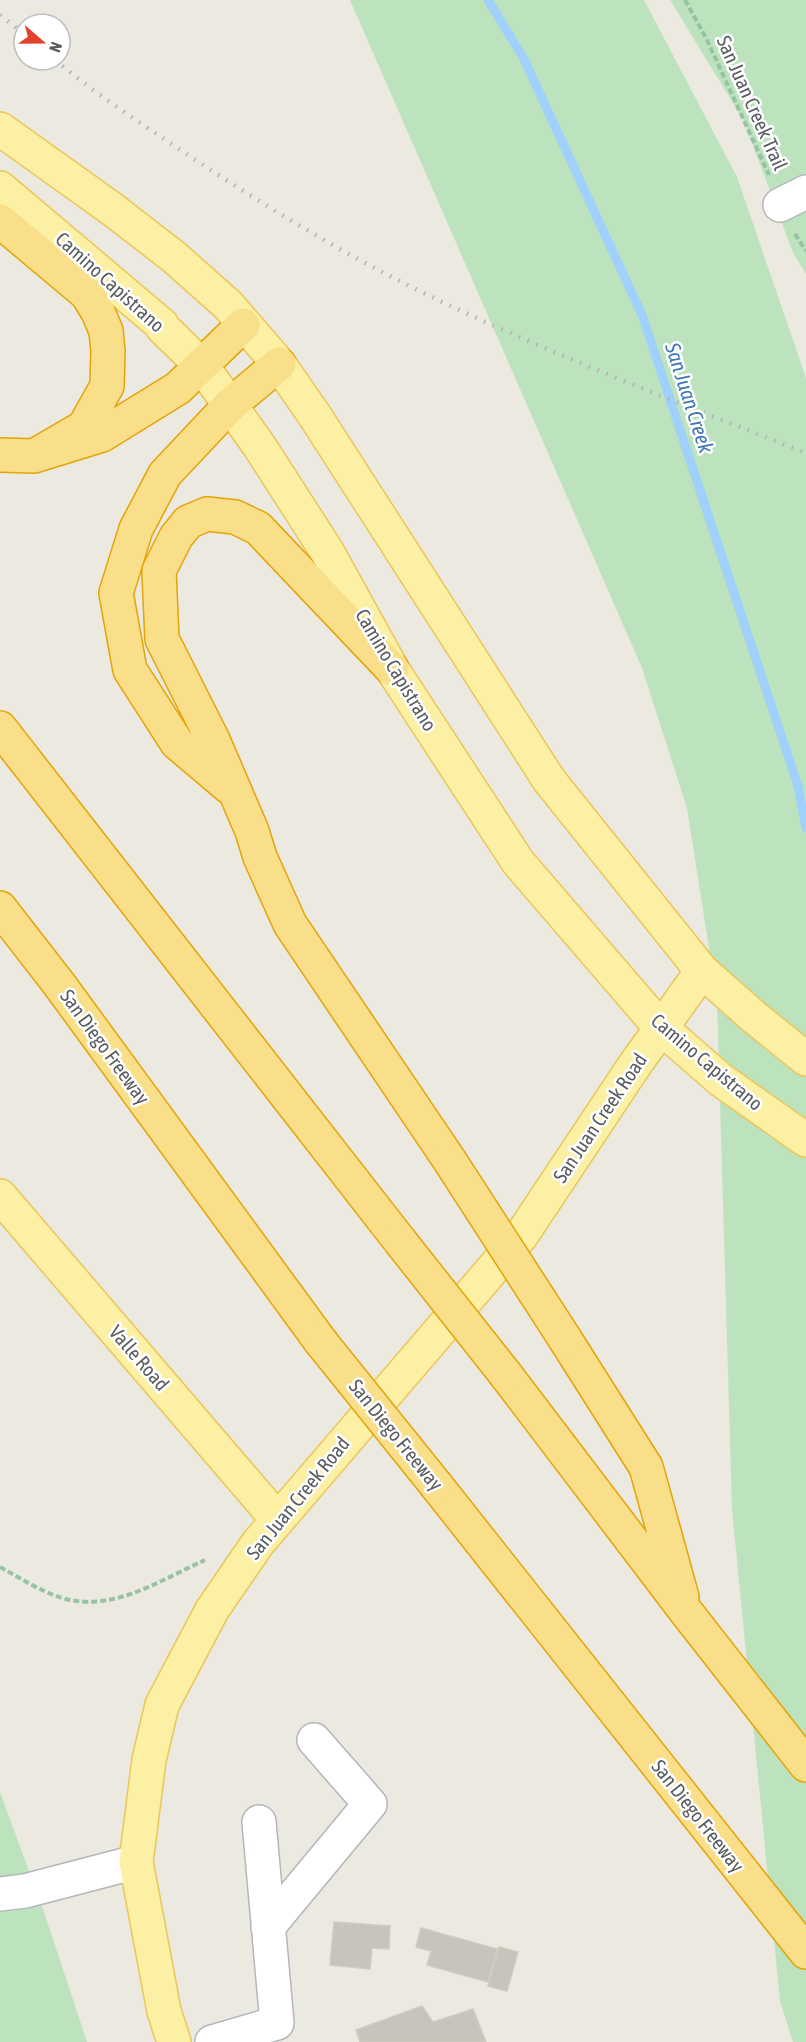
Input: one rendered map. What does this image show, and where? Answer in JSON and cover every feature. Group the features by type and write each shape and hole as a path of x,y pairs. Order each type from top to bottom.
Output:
{"highway":[{"path":"0,221 87,294 106,331 107,386 84,428 34,456"},
{"path":"0,455 34,456 102,435 178,388 243,324"},
{"path":"233,790 177,742 130,670 116,593 136,529 165,474 229,406 279,364"},
{"path":"392,669 258,528 235,517 207,514 188,522 176,537 159,572 162,639 213,740 290,924 450,1161 646,1467 694,1622"},
{"path":"0,728 506,1375 806,1765"},
{"name":"San Diego Freeway","path":"0,908 59,984 321,1342 806,1952"},
{"path":"0,934 59,984"}],"main road":[{"path":"0,129 112,209 174,257 228,305 279,364 324,430 549,780 708,977 806,1059"},
{"name":"Camino Capistrano","path":"0,188 162,325 202,366 260,447 328,553 392,669 518,862 660,1027 721,1080 806,1140"},
{"name":"San Juan Creek Road","path":"174,2042 164,2011 136,1862 149,1760 162,1705 212,1610 277,1519 521,1236 660,1027 708,977"},
{"name":"Valle Road","path":"0,1196 277,1519"}],"street":[{"path":"268,1927 370,1804 314,1740"},
{"path":"212,2042 282,2032 268,1927 259,1822"},
{"path":"0,1894 25,1891 136,1862"}],"path":[{"name":"San Juan Creek Trail","path":"685,0 707,40 766,168 793,198 785,220 806,251"},
{"path":"0,1567 42,1590 63,1598 93,1602 141,1591 206,1559"}],"green space":[{"path":"350,0 644,0 737,177 806,378 806,2042 793,2042 780,2001 732,1509 717,999 687,808 642,668"},
{"path":"670,0 806,0 806,274 793,253 744,121"},
{"path":"0,1792 45,1915 87,2042 0,2042"}],"building":[{"path":"334,1922 390,1926 389,1949 372,1948 370,1969 330,1965"},
{"path":"421,1928 497,1949 488,1982 427,1965 431,1951 416,1947"},
{"path":"499,1947 518,1952 507,1991 488,1986"},
{"path":"422,2006 433,2022 473,2009 486,2042 360,2042 356,2030"}],"waterway":[{"name":"San Juan Creek","path":"488,0 523,57 642,315 798,786 806,828"}],"railway":[{"path":"0,15 12,24"},
{"path":"70,72 235,186 331,244 396,279 476,318 569,358 806,453"}]}
